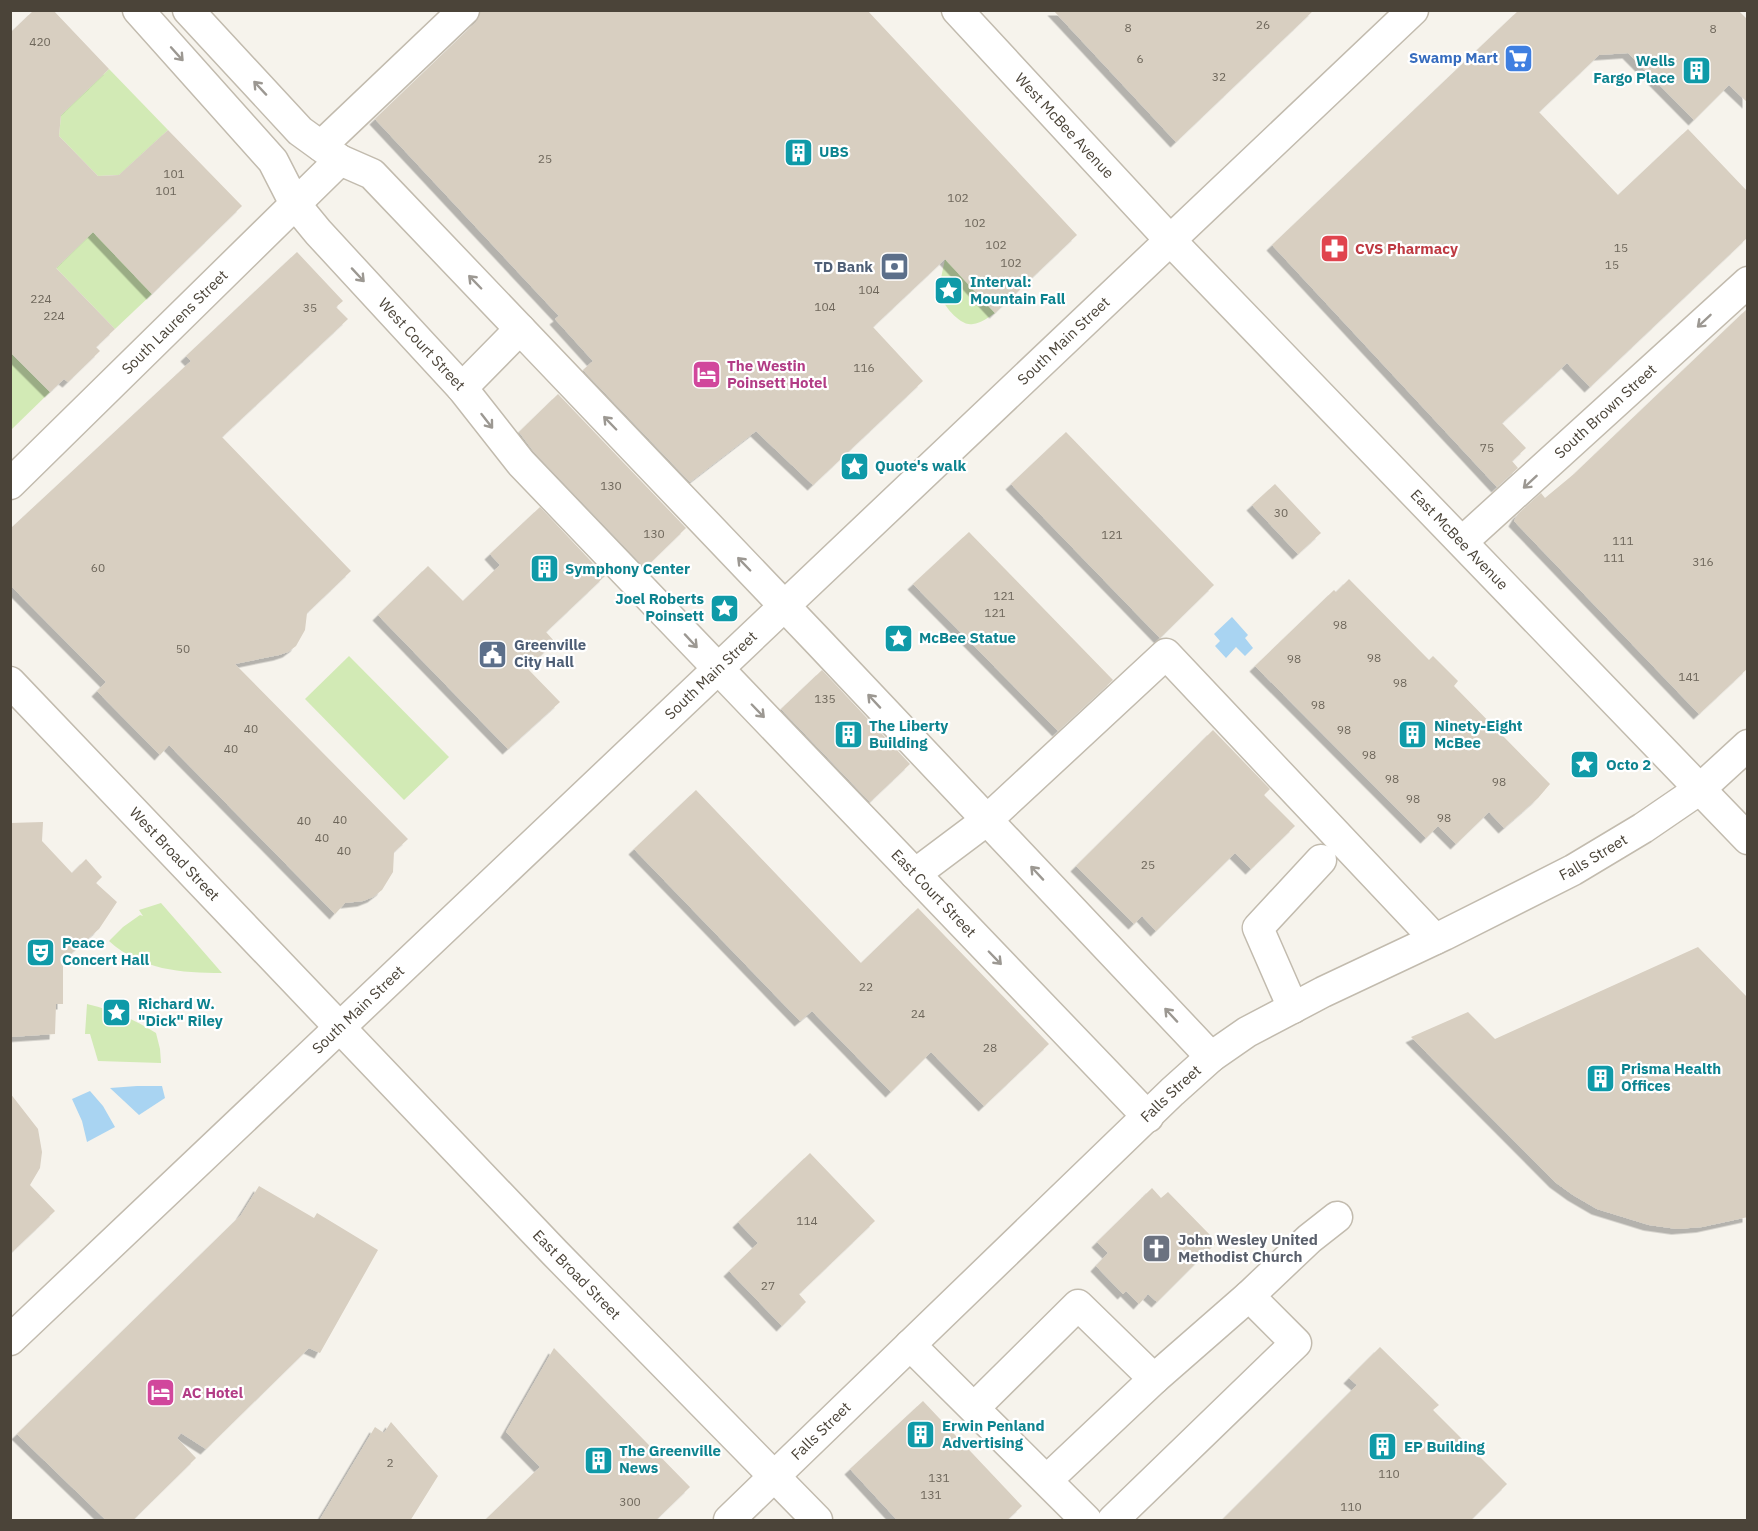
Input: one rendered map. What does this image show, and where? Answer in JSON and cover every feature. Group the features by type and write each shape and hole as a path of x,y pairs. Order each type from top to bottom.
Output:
{"street":[{"name":"West Court Street","path":"138,10 273,160 295,204 318,232 462,388 521,463 717,669"},
{"path":"188,10 300,131 330,153 372,174 785,606 1211,1057"},
{"name":"South Laurens Street","path":"10,484 295,204 330,153 464,10"},
{"name":"West McBee Avenue","path":"957,10 1170,240"},
{"name":"South Main Street","path":"10,1340 1413,10"},
{"name":"East McBee Avenue","path":"1170,240 1748,839"},
{"name":"South Brown Street","path":"1462,542 1748,282"},
{"path":"462,388 520,329"},
{"path":"915,874 987,820 1166,654 1434,939"},
{"name":"East Court Street","path":"717,669 1148,1117"},
{"name":"West Broad Street","path":"10,682 341,1026"},
{"name":"Falls Street","path":"729,1521 1211,1057 1247,1032 1293,1008 1573,870 1643,828 1700,789 1748,745"},
{"path":"1293,1008 1258,928 1321,860"},
{"name":"East Broad Street","path":"341,1026 562,1260 817,1521"},
{"path":"1047,1480 1154,1379 1250,1296 1309,1239 1337,1216"},
{"path":"1113,1521 1296,1343 1250,1296"},
{"path":"974,1408 1078,1305 1154,1379"},
{"path":"910,1345 1086,1521"}],"green space":[{"path":"109,69 168,130 119,175 98,176 59,136 61,115"},
{"path":"93,232 152,294 115,329 56,268"},
{"path":"945,259 995,313 973,324 963,322 953,314 944,303 940,293"},
{"path":"10,352 50,392 12,429 10,427"},
{"path":"349,656 449,757 404,800 305,699"},
{"path":"161,903 222,973 162,968 134,958 109,941 123,927 140,915 143,916 139,910"},
{"path":"87,1004 123,1016 156,1033 161,1063 98,1061 90,1034 85,1034"}],"water":[{"path":"1232,617 1248,635 1245,638 1253,648 1245,656 1236,647 1226,658 1215,646 1220,641 1214,634"},
{"path":"162,1086 165,1098 139,1115 110,1088"},
{"path":"90,1091 103,1106 115,1127 87,1142 82,1121 72,1099"}],"building":[{"path":"34,10 53,10 109,69 61,115 59,136 98,176 119,175 168,130 242,206 152,294 93,232 56,268 115,329 96,347 100,351 68,382 64,379 50,392 10,352 10,33"},
{"path":"481,10 867,10 1077,235 995,313 945,259 873,327 923,381 813,485 756,431 690,482 583,370 593,361 555,319 559,316 375,119 476,22"},
{"path":"1053,10 1314,10 1176,142"},
{"path":"1519,10 1738,10 1748,20 1748,103 1729,85 1694,120 1628,53 1599,55 1539,112 1618,195 1688,129 1748,192 1748,237 1590,387 1567,363 1502,423 1526,448 1512,461 1518,468 1497,487 1272,245"},
{"path":"297,252 343,301 336,307 348,319 222,437 351,571 307,613 305,630 296,646 279,655 235,664 408,839 394,852 393,872 382,890 363,901 345,903 335,914 169,745 160,755 97,691 106,682 10,585 10,529 191,361 186,356"},
{"path":"1748,308 1748,668 1699,714 1514,521 1518,514 1541,493 1545,498 1574,474"},
{"path":"558,394 686,528 645,568 534,452 519,432"},
{"path":"1066,432 1214,585 1160,638 1011,484"},
{"path":"1275,484 1321,533 1298,554 1252,505"},
{"path":"540,507 605,576 546,632 555,642 527,668 560,702 508,749 378,615 428,566 463,601 500,565 490,554"},
{"path":"969,532 1113,680 1058,731 913,584"},
{"name":"Ninety-Eight McBee","path":"1349,579 1429,660 1433,656 1458,681 1454,686 1550,784 1538,798 1504,828 1489,812 1456,844 1438,826 1426,838 1255,666 1334,590 1336,592"},
{"name":"The Liberty Building","path":"822,670 910,764 870,802 781,709"},
{"path":"1213,730 1270,789 1264,795 1295,826 1251,869 1235,853 1156,931 1142,916 1134,924 1076,866"},
{"path":"696,790 861,963 918,908 1049,1044 984,1106 931,1052 891,1092 812,1011 800,1021 634,849"},
{"name":"Peace Concert Hall","path":"43,822 42,841 72,873 86,859 102,877 96,883 117,902 99,929 63,960 63,1004 56,1004 55,1034 10,1037 10,823"},
{"name":"Prisma Health Offices","path":"1698,947 1748,998 1748,1217 1702,1227 1677,1229 1649,1225 1597,1209 1555,1182 1411,1037 1468,1012 1495,1039"},
{"path":"10,1093 38,1129 42,1152 40,1168 30,1185 55,1211 10,1254"},
{"path":"810,1153 875,1221 799,1294 806,1302 782,1326 729,1271 758,1243 738,1222"},
{"name":"AC Hotel","path":"259,1186 314,1218 317,1213 378,1250 320,1353 309,1348 206,1449 181,1433 177,1438 196,1458 132,1521 107,1521 17,1434 241,1215"},
{"name":"John Wesley United Methodist Church","path":"1152,1188 1161,1198 1168,1192 1211,1236 1209,1238 1215,1244 1157,1302 1148,1294 1139,1304 1126,1291 1123,1294 1096,1266 1108,1253 1097,1242"},
{"name":"EP Building","path":"1380,1347 1439,1405 1433,1410 1507,1484 1470,1521 1221,1521 1357,1385 1349,1378"},
{"name":"The Greenville News","path":"554,1348 690,1487 655,1521 484,1521 540,1467 506,1432"},
{"name":"Erwin Penland Advertising","path":"923,1401 1022,1506 1006,1521 898,1521 850,1469"},
{"path":"391,1422 438,1476 410,1521 319,1521 375,1427 384,1433"}],"place":[{"name":"Swamp Mart","path":"1519,58"},
{"name":"Wells Fargo Place","path":"1696,70"},
{"name":"UBS","path":"798,152"},
{"name":"CVS Pharmacy","path":"1334,249"},
{"name":"TD Bank","path":"894,267"},
{"name":"Interval: Mountain Fall","path":"949,291"},
{"name":"The Westin Poinsett Hotel","path":"706,375"},
{"name":"Quote's walk","path":"854,466"},
{"name":"Symphony Center","path":"544,569"},
{"name":"Joel Roberts Poinsett","path":"725,608"},
{"name":"McBee Statue","path":"898,638"},
{"name":"Greenville City Hall","path":"493,654"},
{"name":"The Liberty Building","path":"848,735"},
{"name":"Ninety-Eight McBee","path":"1413,735"},
{"name":"Octo 2","path":"1585,765"},
{"name":"Peace Concert Hall","path":"41,952"},
{"name":"Richard W. \"Dick\" Riley","path":"117,1013"},
{"name":"Prisma Health Offices","path":"1600,1078"},
{"name":"John Wesley United Methodist Church","path":"1157,1249"},
{"name":"AC Hotel","path":"161,1393"},
{"name":"Erwin Penland Advertising","path":"921,1435"},
{"name":"EP Building","path":"1383,1447"},
{"name":"The Greenville News","path":"598,1460"}]}
